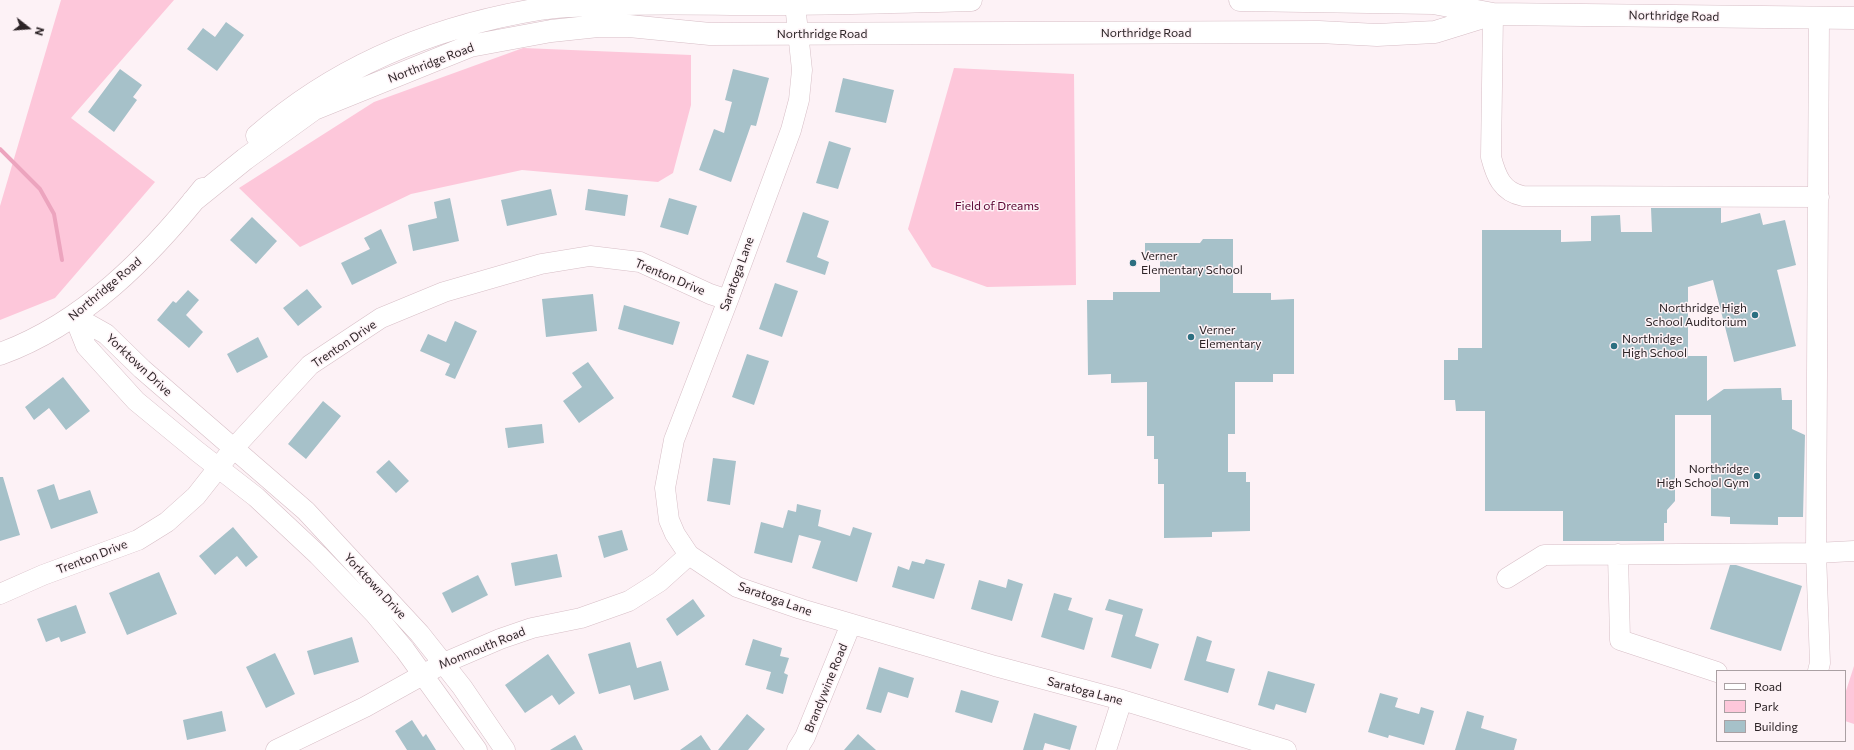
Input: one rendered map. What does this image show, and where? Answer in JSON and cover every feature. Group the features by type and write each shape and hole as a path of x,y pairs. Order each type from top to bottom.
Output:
{"main road":[{"name":"Northridge Road","path":"0,354 74,316 119,280 142,258 193,201 219,169 281,114 337,78 382,55 460,26 542,8 602,2 721,2 796,4 972,0"},
{"name":"Northridge Road","path":"1240,0 1433,3 1493,14 1854,18"},
{"name":"Northridge Road","path":"193,201 245,159 314,110 470,46 551,31 598,26 661,29 710,34 1319,32 1377,35 1435,32 1493,14"}],"street":[{"path":"661,2 661,29"},
{"name":"Saratoga Lane","path":"796,4 802,70 799,100 791,130 674,440 665,488 669,520 675,534 690,555 737,586 801,609 995,666 1122,700 1286,750"},
{"path":"1493,14 1491,157 1495,173 1508,191 1522,196 1819,197"},
{"path":"1818,18 1819,197 1816,553 1820,663 1818,670"},
{"name":"Trenton Drive","path":"0,594 43,575 138,540 167,522 196,496 233,449 310,365 381,318 460,286 541,264 590,256 640,262 710,294 728,300"},
{"name":"Yorktown Drive","path":"74,316 106,334 142,369 306,511 420,634 444,663 505,750"},
{"name":"Yorktown Drive","path":"74,316 86,346 136,401 256,497 318,555 375,614 458,721 477,750"},
{"path":"1507,578 1544,555 1816,553 1854,551"},
{"path":"1618,554 1620,640 1716,672"},
{"name":"Monmouth Road","path":"276,750 365,706 444,663 500,639 532,628 581,618 629,601 659,582 690,555"},
{"name":"Brandywine Road","path":"797,750 806,737 851,624"},
{"path":"1106,750 1122,700"}],"green space":[{"path":"61,0 174,0 71,118 155,182 55,298 0,320 0,206"},
{"path":"523,48 691,55 691,105 673,173 658,182 522,170 411,194 300,247 239,188 374,102"},
{"name":"Field of Dreams","path":"954,68 1074,74 1076,285 987,287 932,267 908,229"},
{"path":"1854,666 1854,724 1846,721 1846,691"}],"building":[{"path":"226,22 244,35 217,71 187,49 203,28 215,37"},
{"path":"120,69 142,85 133,97 137,100 114,132 88,112"},
{"path":"733,69 769,78 756,126 751,125 731,182 699,170 714,129 724,133 732,102 725,100"},
{"path":"843,78 894,90 886,123 835,112"},
{"path":"829,141 851,148 838,189 816,183"},
{"path":"551,189 557,215 507,226 501,200"},
{"path":"588,189 628,195 625,216 585,210"},
{"path":"450,198 459,241 413,251 408,225 437,218 434,202"},
{"path":"669,198 697,206 688,235 660,227"},
{"path":"1651,208 1721,208 1721,223 1760,213 1763,225 1785,220 1796,265 1777,270 1796,346 1734,362 1713,280 1688,287 1688,356 1707,356 1707,401 1724,389 1781,388 1782,400 1792,400 1792,429 1805,435 1803,517 1778,517 1778,525 1730,524 1730,517 1711,516 1711,415 1675,415 1675,501 1667,510 1667,523 1664,523 1664,541 1563,541 1563,511 1485,511 1485,411 1456,411 1455,400 1444,400 1444,360 1458,360 1458,348 1482,348 1482,230 1561,230 1561,242 1591,241 1591,216 1620,215 1621,232 1652,232"},
{"path":"803,212 829,221 817,257 829,262 825,275 786,262"},
{"path":"252,217 277,241 256,264 230,240"},
{"path":"381,229 397,263 352,285 341,263 370,249 364,238"},
{"name":"Verner Elementary","path":"1203,239 1233,239 1233,293 1271,293 1271,300 1294,299 1294,374 1273,374 1273,382 1235,382 1235,434 1228,434 1228,472 1246,472 1246,482 1250,482 1250,531 1212,532 1212,537 1164,538 1164,484 1158,484 1158,459 1154,459 1154,436 1147,436 1147,382 1111,383 1111,374 1088,375 1087,300 1113,300 1113,292 1160,292 1160,260 1145,261 1145,243 1200,243"},
{"path":"775,283 798,291 782,337 759,329"},
{"path":"307,289 322,307 298,326 283,308"},
{"path":"188,290 199,300 186,315 203,332 189,348 157,320 173,301 176,303"},
{"path":"593,294 597,331 546,337 542,299"},
{"path":"624,305 680,322 673,345 618,329"},
{"path":"455,321 477,331 455,379 445,375 450,364 420,351 428,334 446,342"},
{"path":"258,337 268,357 237,373 227,354"},
{"path":"747,354 769,361 754,405 732,397"},
{"path":"588,362 614,398 579,423 563,401 582,387 572,373"},
{"path":"63,377 90,411 66,430 49,408 34,420 25,407"},
{"path":"323,401 341,416 306,459 288,444"},
{"path":"542,424 544,443 508,448 505,428"},
{"path":"713,458 736,461 730,505 707,501"},
{"path":"389,460 409,481 396,493 376,472"},
{"path":"0,477 3,477 20,535 0,541"},
{"path":"54,484 59,500 90,490 98,513 51,529 37,490"},
{"path":"797,504 821,510 818,526 850,536 853,527 872,533 857,582 812,568 821,541 799,535 792,563 754,553 761,522 783,528 788,510 796,512"},
{"path":"233,527 258,557 246,567 237,556 215,575 199,556"},
{"path":"622,530 628,550 604,558 598,536"},
{"path":"557,554 562,577 515,586 511,563"},
{"path":"926,559 945,564 934,599 892,587 898,566 909,570 912,561 924,564"},
{"path":"1730,565 1736,565 1802,586 1781,651 1710,629"},
{"path":"159,572 177,614 127,635 109,593"},
{"path":"478,575 488,595 452,613 442,593"},
{"path":"1008,579 1023,584 1012,621 971,609 979,580 1006,588"},
{"path":"1054,593 1072,598 1068,610 1093,618 1084,650 1041,637"},
{"path":"693,599 705,616 677,636 666,619"},
{"path":"1109,599 1143,609 1135,636 1159,644 1151,669 1111,657 1123,615 1105,610"},
{"path":"76,605 86,633 61,642 59,637 46,642 37,619"},
{"path":"1197,636 1212,641 1206,661 1235,669 1228,693 1184,680"},
{"path":"352,637 359,662 314,675 307,651"},
{"path":"753,639 782,648 780,656 789,658 784,673 788,675 783,694 766,689 771,672 745,665"},
{"path":"630,642 637,668 661,661 669,690 634,700 630,685 599,694 588,654"},
{"path":"275,653 295,694 266,708 246,667"},
{"path":"548,654 575,693 559,705 552,695 525,713 505,685"},
{"path":"879,667 914,678 908,698 888,692 881,713 866,709"},
{"path":"1268,671 1315,684 1306,713 1276,704 1274,710 1258,705"},
{"path":"961,690 999,701 992,723 955,712"},
{"path":"1380,693 1398,698 1395,707 1419,714 1421,707 1434,711 1424,745 1389,735 1388,738 1368,732"},
{"path":"222,711 226,731 187,740 183,720"},
{"path":"1467,711 1484,716 1481,728 1517,739 1514,750 1455,750"},
{"path":"1034,713 1077,726 1070,750 1045,743 1043,750 1023,750"},
{"path":"747,714 765,729 748,750 718,750"},
{"path":"412,720 423,737 426,734 436,750 407,750 395,731"},
{"path":"858,734 876,750 844,750"},
{"path":"575,735 583,750 550,750"},
{"path":"701,735 711,750 680,750"}],"waterway":[{"path":"0,149 40,189 54,214 62,260"}],"place":[{"name":"Verner Elementary School","path":"1133,263"},
{"name":"Northridge High School Auditorium","path":"1755,315"},
{"name":"Verner Elementary","path":"1191,337"},
{"name":"Northridge High School","path":"1614,346"},
{"name":"Northridge High School Gym","path":"1757,476"}]}
